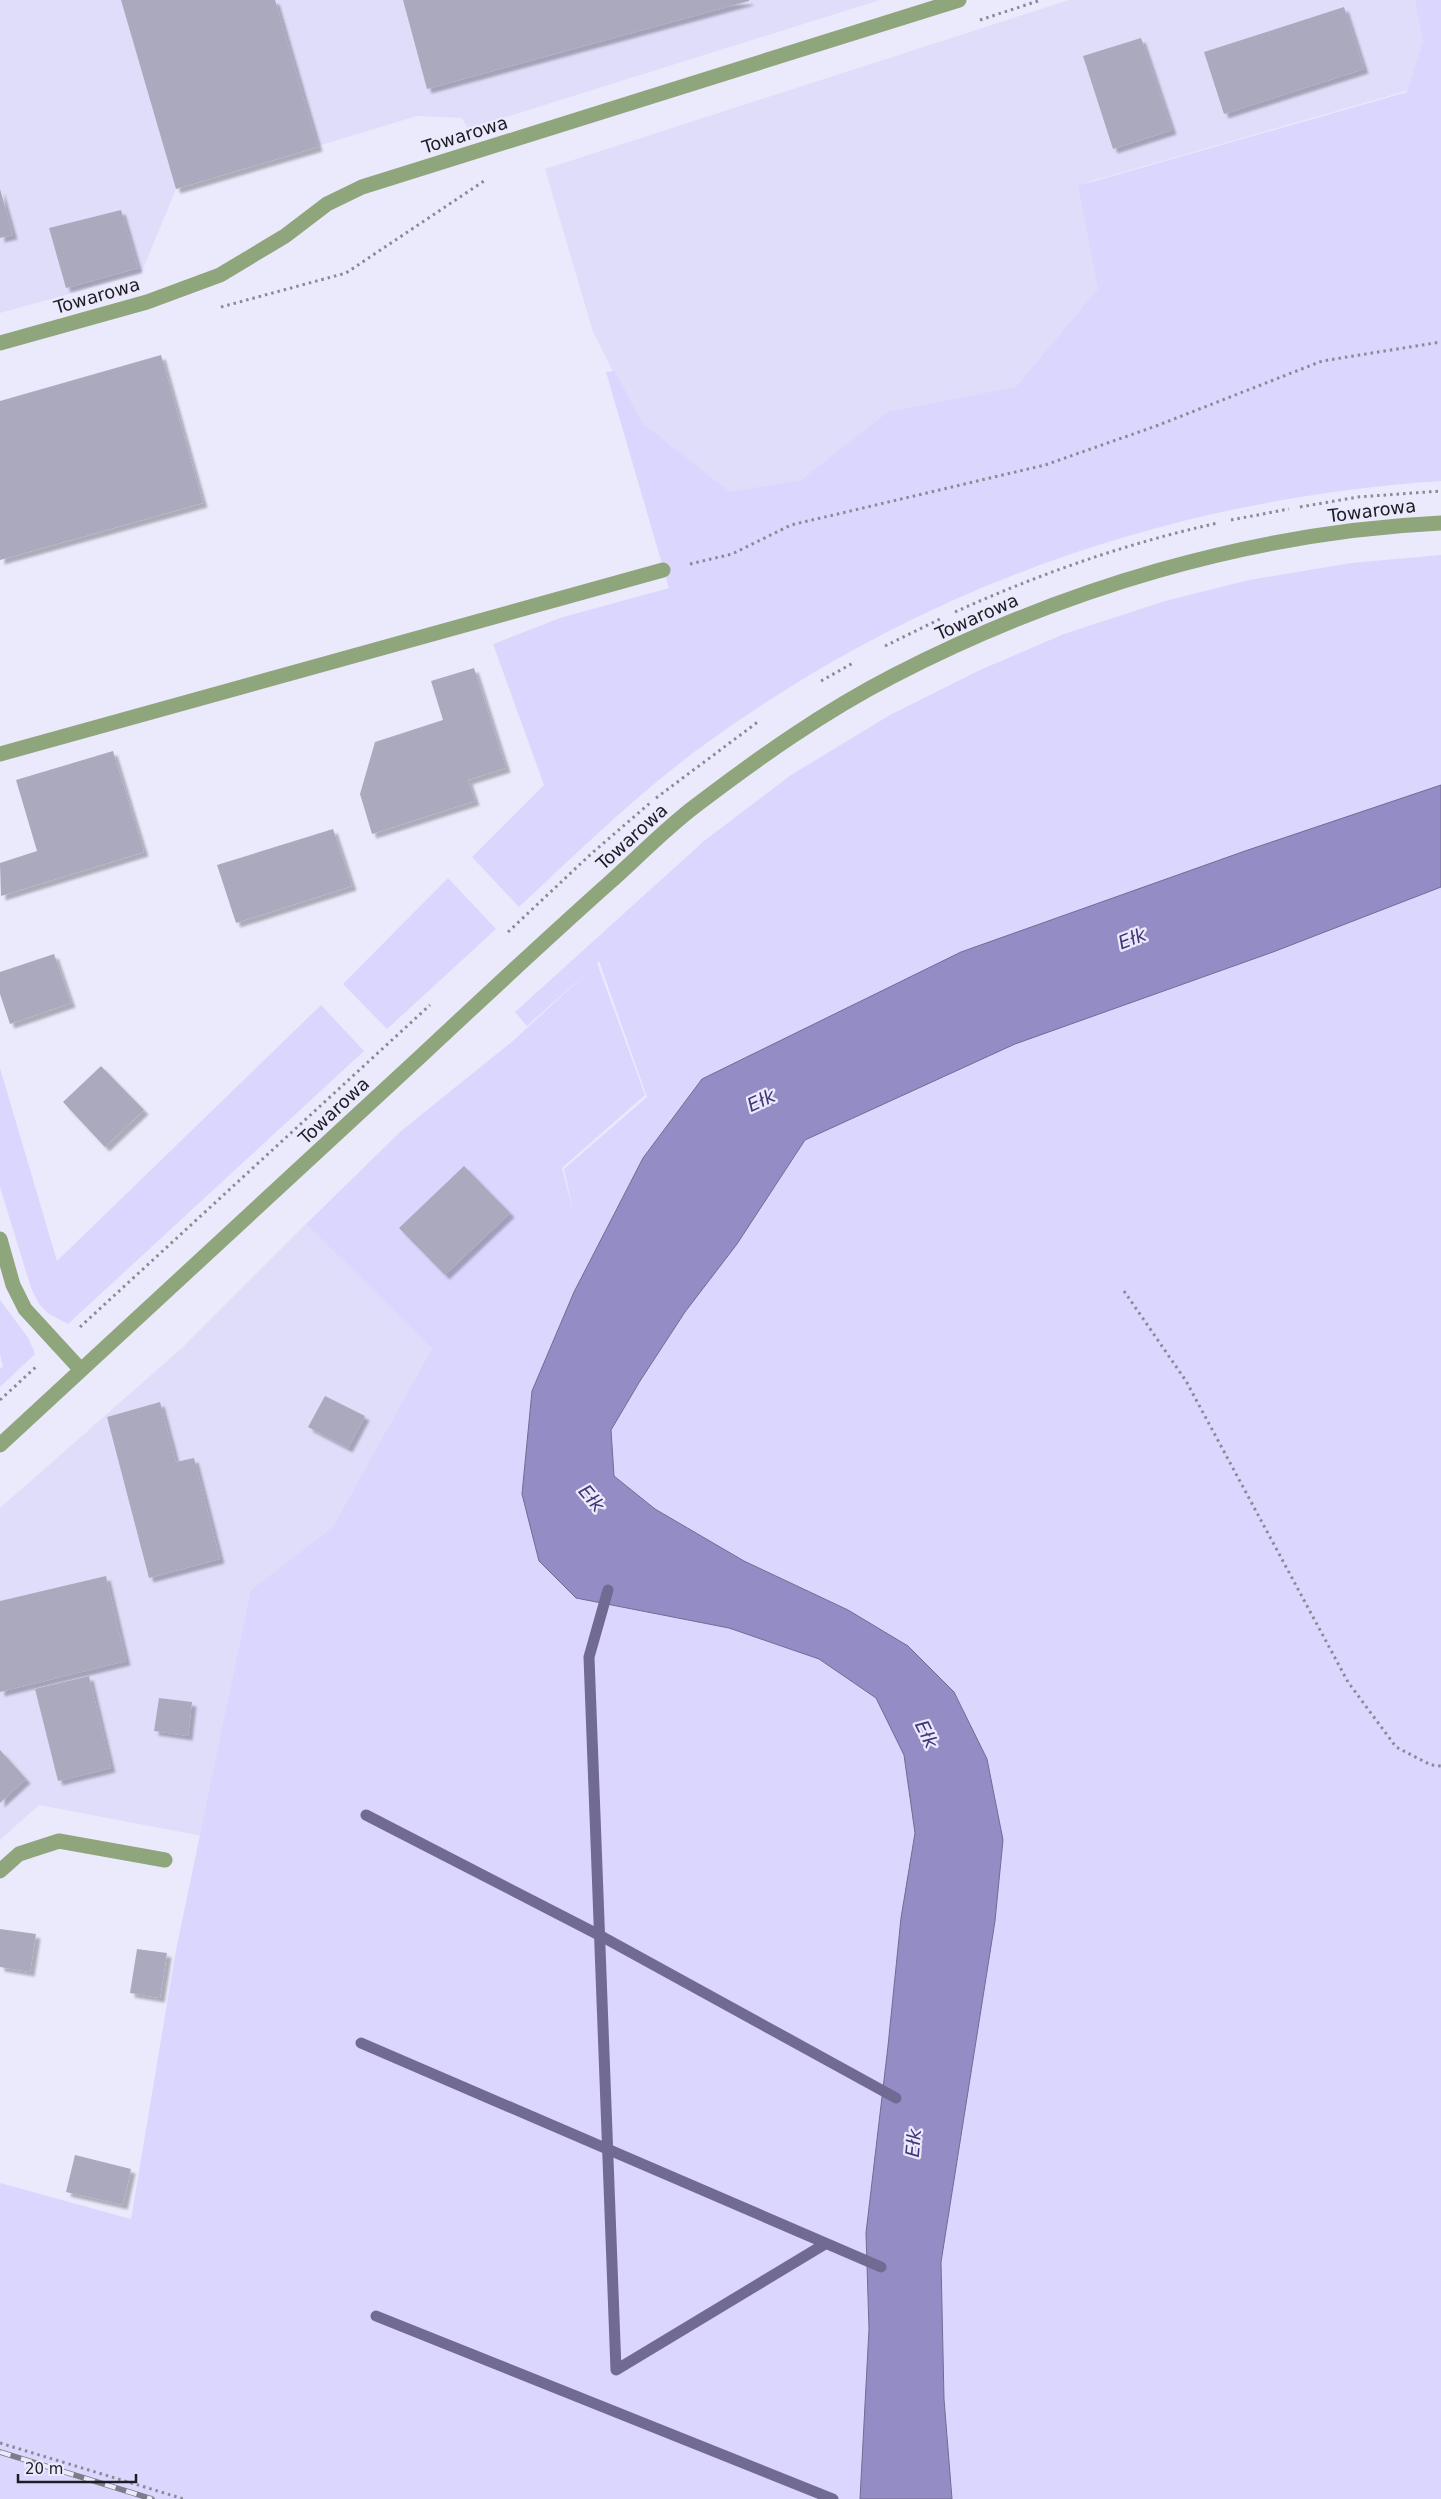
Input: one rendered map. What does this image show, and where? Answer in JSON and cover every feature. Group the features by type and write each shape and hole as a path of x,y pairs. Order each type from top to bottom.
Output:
{"street":[{"name":"Towarowa","path":"0,343 147,302 220,276 285,236 327,204 362,187 959,0"},
{"name":"Towarowa","path":"0,1445 676,822 787,740 890,678 977,636 1078,595 1189,562 1300,539 1402,525 1441,523"},
{"path":"0,754 662,570"},
{"path":"0,1239 13,1285 24,1310 81,1370"},
{"path":"0,1871 19,1854 59,1841 166,1860"}],"path":[{"path":"974,21 1041,0"},
{"path":"214,309 346,273 488,178"},
{"path":"662,570 732,554 791,525 1044,465 1156,426 1322,361 1441,342"},
{"path":"505,936 547,896"},
{"path":"0,1400 433,1002"},
{"path":"1124,1291 1186,1381 1348,1682 1396,1747 1431,1765 1441,1766"},
{"path":"0,2443 184,2499"}],"shaded area":[{"path":"0,0 880,0 468,129 462,118 417,116 176,189 141,274 0,313"},
{"path":"1069,0 1441,0 1441,81 1089,182 1125,372 805,484 728,496 640,426 593,332 545,169"},
{"path":"1415,0 1441,0 1441,481 1342,491 1244,507 1149,530 1056,559 965,595 877,638 791,686 708,742 658,780 519,907 472,857 544,785 493,644 560,618 669,588 606,372 615,371 642,423 730,492 801,480 888,412 1016,387 1098,289 1078,186 1407,92 1423,41"},
{"path":"1441,555 1441,785 1245,851 702,1079 643,1158 574,1292 532,1391 539,1561 576,1598 729,1628 819,1659 876,1698 904,1755 915,1833 901,1918 866,2233 869,2329 860,2499 0,2499 0,2183 131,2219 176,1950 251,1590 333,1527 432,1349 306,1224 401,1131 514,1040 593,967 527,1026 515,1012 704,841 791,775 890,715 980,670 1064,634 1165,601 1249,580 1351,563","holes":["599,961 647,1097 564,1169 574,1215 562,1168 645,1095 597,963"]},
{"path":"448,878 496,929 387,1029 343,984"},
{"path":"1441,887 1441,2499 952,2499 944,2399 941,2262 995,1921 848,1610 744,1561 655,1509 614,1476 611,1430 685,1312 737,1244 805,1140 1015,1044 1273,952"},
{"path":"321,1005 364,1051 68,1324 49,1314 39,1304 31,1288 0,1187 0,1068 57,1261"},
{"path":"306,1224 433,1350 202,1836 39,1805 0,1840 0,1508 183,1347"},
{"path":"0,1300 29,1339 35,1354 0,1387 0,1368 3,1367 0,1354"}],"water":[{"name":"Ełk","path":"1441,785 1441,887 1273,952 1015,1044 805,1140 737,1244 685,1312 611,1430 614,1476 655,1509 744,1561 848,1610 908,1646 954,1692 987,1759 1003,1840 995,1921 941,2262 944,2399 952,2499 860,2499 869,2329 866,2233 901,1918 915,1833 904,1755 876,1698 819,1659 729,1628 576,1598 539,1561 522,1494 532,1391 574,1292 643,1158 702,1079 961,952 1245,851"}],"building":[{"path":"121,0 275,0 318,147 176,189"},
{"path":"403,0 749,0 749,1 427,89"},
{"path":"1344,7 1364,69 1224,114 1204,52"},
{"path":"1141,38 1172,130 1113,149 1083,56"},
{"path":"0,189 13,235 0,238"},
{"path":"121,210 138,268 66,288 49,228"},
{"path":"161,355 203,503 0,560 0,401"},
{"path":"474,668 506,768 468,780 475,801 372,834 360,794 375,742 443,720 431,681"},
{"path":"113,751 144,852 1,896 0,863 37,851 16,780"},
{"path":"333,829 352,886 236,923 217,865"},
{"path":"54,954 71,1003 10,1024 0,994 0,972"},
{"path":"101,1066 144,1110 105,1147 63,1102"},
{"path":"464,1166 510,1213 445,1275 399,1228"},
{"path":"325,1396 365,1416 348,1448 308,1427"},
{"path":"160,1402 176,1462 194,1458 220,1559 149,1578 107,1417"},
{"path":"106,1576 126,1661 0,1692 0,1601"},
{"path":"89,1676 111,1768 58,1781 35,1689"},
{"path":"159,1698 192,1702 188,1736 154,1731"},
{"path":"0,1750 26,1779 0,1803"},
{"path":"0,1929 36,1934 30,1972 0,1967"},
{"path":"137,1949 167,1953 160,1998 130,1993"},
{"path":"75,2155 131,2169 123,2205 66,2192"}],"waterway":[{"path":"608,1590 589,1657 616,2370 825,2244"},
{"path":"366,1815 601,1936 896,2098"},
{"path":"361,2043 881,2267"},
{"path":"376,2316 833,2499"}],"railway":[{"path":"0,2452 152,2499"}]}
